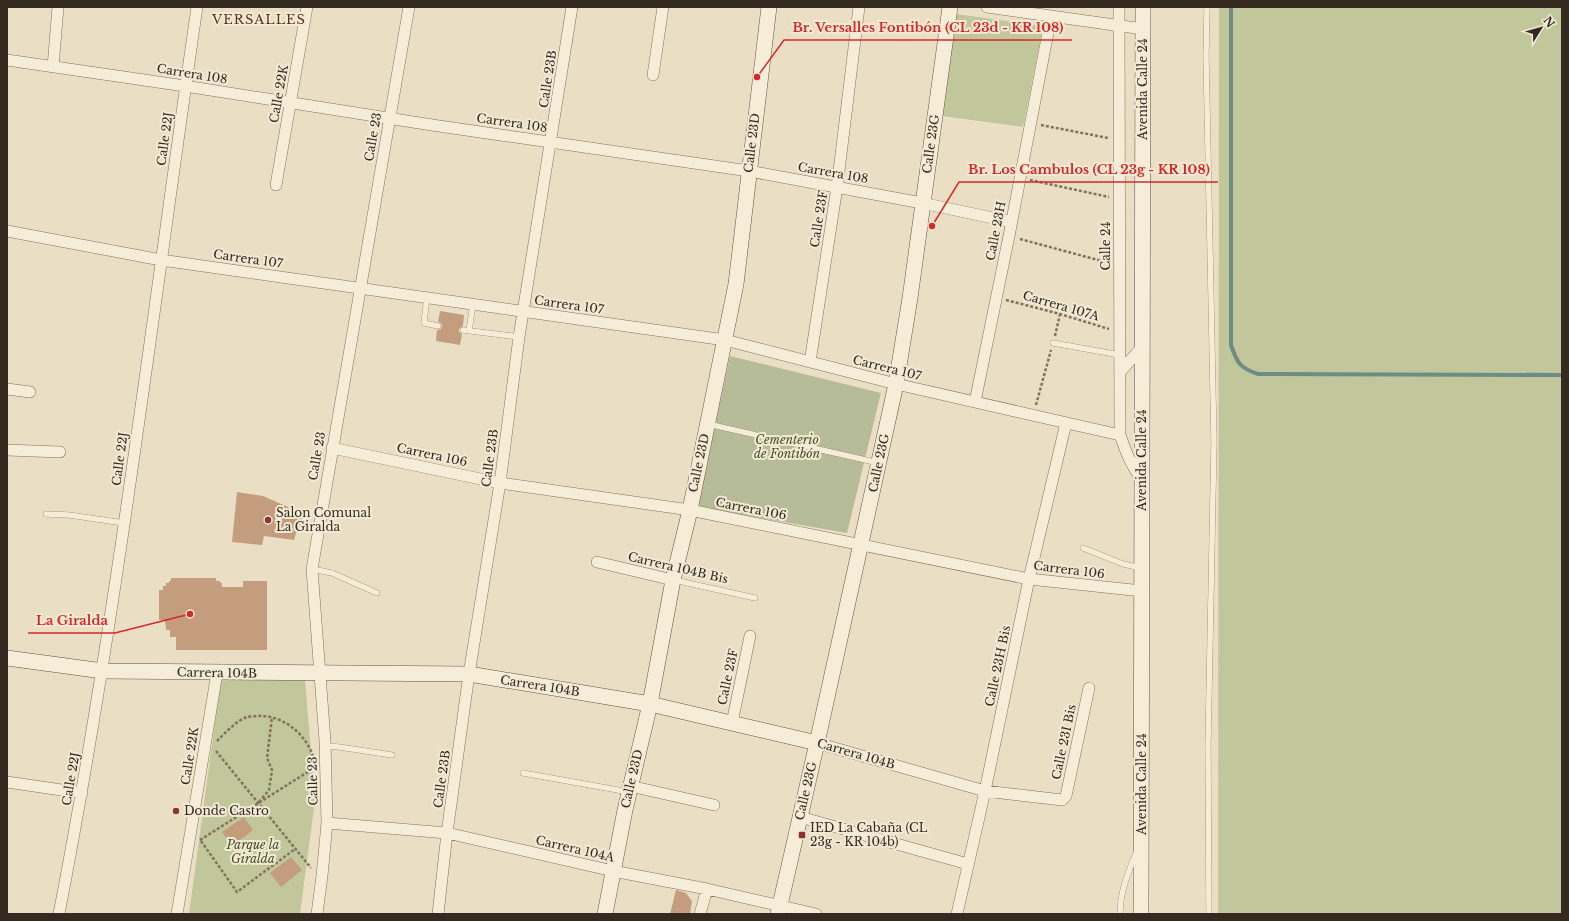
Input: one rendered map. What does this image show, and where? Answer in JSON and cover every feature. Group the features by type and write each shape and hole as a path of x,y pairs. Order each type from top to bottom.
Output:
{"street":[{"path":"53,67 58,7"},
{"name":"Calle 22J","path":"59,914 103,671 197,7"},
{"name":"Calle 22K","path":"276,185 307,7"},
{"name":"Calle 23","path":"317,914 322,881 327,823 321,764 325,746 312,569 409,7"},
{"name":"Calle 23B","path":"438,914 447,833 469,674 500,483 519,337 572,7"},
{"path":"653,75 663,7"},
{"name":"Calle 23D","path":"605,914 629,789 650,704 673,580 690,510 736,284 769,7"},
{"name":"Calle 23F","path":"810,362 837,187 859,7"},
{"name":"Calle 23G","path":"779,910 896,384 910,298 950,7"},
{"path":"987,7 1143,29"},
{"name":"Calle 24","path":"1119,7 1120,435 1126,454 1134,470 1142,479"},
{"name":"Avenida Calle 24","path":"1141,914 1143,7"},
{"name":"Calle 23H","path":"975,402 1012,222 1051,17"},
{"name":"Carrera 108","path":"7,60 749,171 922,203 1012,222"},
{"name":"Carrera 107","path":"7,231 161,260 725,340 896,384 1120,435"},
{"path":"1120,372 1143,346"},
{"path":"7,389 30,392"},
{"name":"Calle 23H Bis","path":"957,914 1030,579 1066,423"},
{"name":"Carrera 106","path":"332,448 500,483 690,510 1030,579 1142,591"},
{"path":"7,450 60,452"},
{"name":"Carrera 104B Bis","path":"597,562 673,580"},
{"name":"Calle 23F","path":"732,723 750,636"},
{"name":"Carrera 104B","path":"7,658 103,671 319,674 469,674 650,704 817,743 985,791 1062,800"},
{"name":"Calle 22K","path":"177,914 188,848 209,742 217,673"},
{"name":"Calle 23I Bis","path":"1062,800 1066,796 1089,688"},
{"path":"7,782 82,793"},
{"path":"629,789 714,805"},
{"path":"800,817 968,864"},
{"name":"Carrera 104A","path":"327,823 447,833 613,871 707,889 779,910 816,914"},
{"path":"700,914 707,889"}],"lane":[{"path":"1207,7 1214,442 1208,746 1209,914"},
{"path":"427,297 424,323 438,326"},
{"path":"469,331 473,304"},
{"path":"463,330 519,337"},
{"path":"1053,343 1120,355"},
{"path":"708,424 879,463"},
{"path":"46,514 69,515 124,523"},
{"path":"1083,548 1123,564 1142,568"},
{"path":"312,569 332,573 377,593"},
{"name":"Carrera 104B Bis","path":"673,580 755,598"},
{"path":"325,746 392,755"},
{"path":"523,773 629,789"},
{"path":"1120,914 1120,904 1124,883 1141,840"}],"path":[{"path":"1031,123 1120,141"},
{"path":"1020,178 1119,200"},
{"path":"1009,236 1120,266"},
{"name":"Carrera 107A","path":"996,297 1060,314 1120,333"},
{"path":"1033,416 1060,314"},
{"path":"188,848 258,803 321,764 298,732 282,720 266,715 246,717 209,742 258,803 295,849 322,881"},
{"path":"258,803 269,790 272,770 267,758 272,717"},
{"path":"200,840 237,892 295,849"}],"green space":[{"path":"1219,7 1562,7 1562,914 1218,914"},
{"path":"956,14 1043,26 1023,127 942,116"},
{"name":"Cementerio de Fontibón","path":"730,356 881,393 847,533 698,507"},
{"name":"Parque la Giralda","path":"221,678 305,680 315,800 300,914 189,914"}],"building":[{"path":"440,311 464,315 463,326 459,329 459,332 462,334 460,345 436,341 437,330 441,329 442,326 441,323 438,322"},
{"name":"Salon Comunal La Giralda","path":"237,492 263,496 304,514 301,527 297,530 294,540 264,536 262,545 232,542"},
{"path":"171,578 216,578 216,581 220,581 220,583 222,583 222,587 243,587 243,581 267,581 267,650 176,650 176,637 170,637 170,630 166,630 165,620 159,620 159,590 163,590 163,586 166,586 166,583 171,581"},
{"path":"244,817 253,830 232,846 222,832"},
{"path":"291,857 302,870 281,887 270,873"},
{"path":"676,890 686,893 692,901 690,914 670,914"}],"waterway":[{"path":"1231,7 1231,345 1237,361 1243,367 1258,374 1562,375"}],"place":[{"name":"Br. Versalles Fontibón (CL 23d - KR 108)","path":"757,77"},
{"name":"Br. Los Cambulos (CL 23g - KR 108)","path":"932,226"},
{"name":"Salon Comunal La Giralda","path":"268,520"},
{"name":"La Giralda","path":"190,614"},
{"name":"Donde Castro","path":"176,811"},
{"name":"IED La Cabaña (CL 23g - KR 104b)","path":"802,835"}],"district":[{"name":"VERSALLES","path":"259,19"}]}
